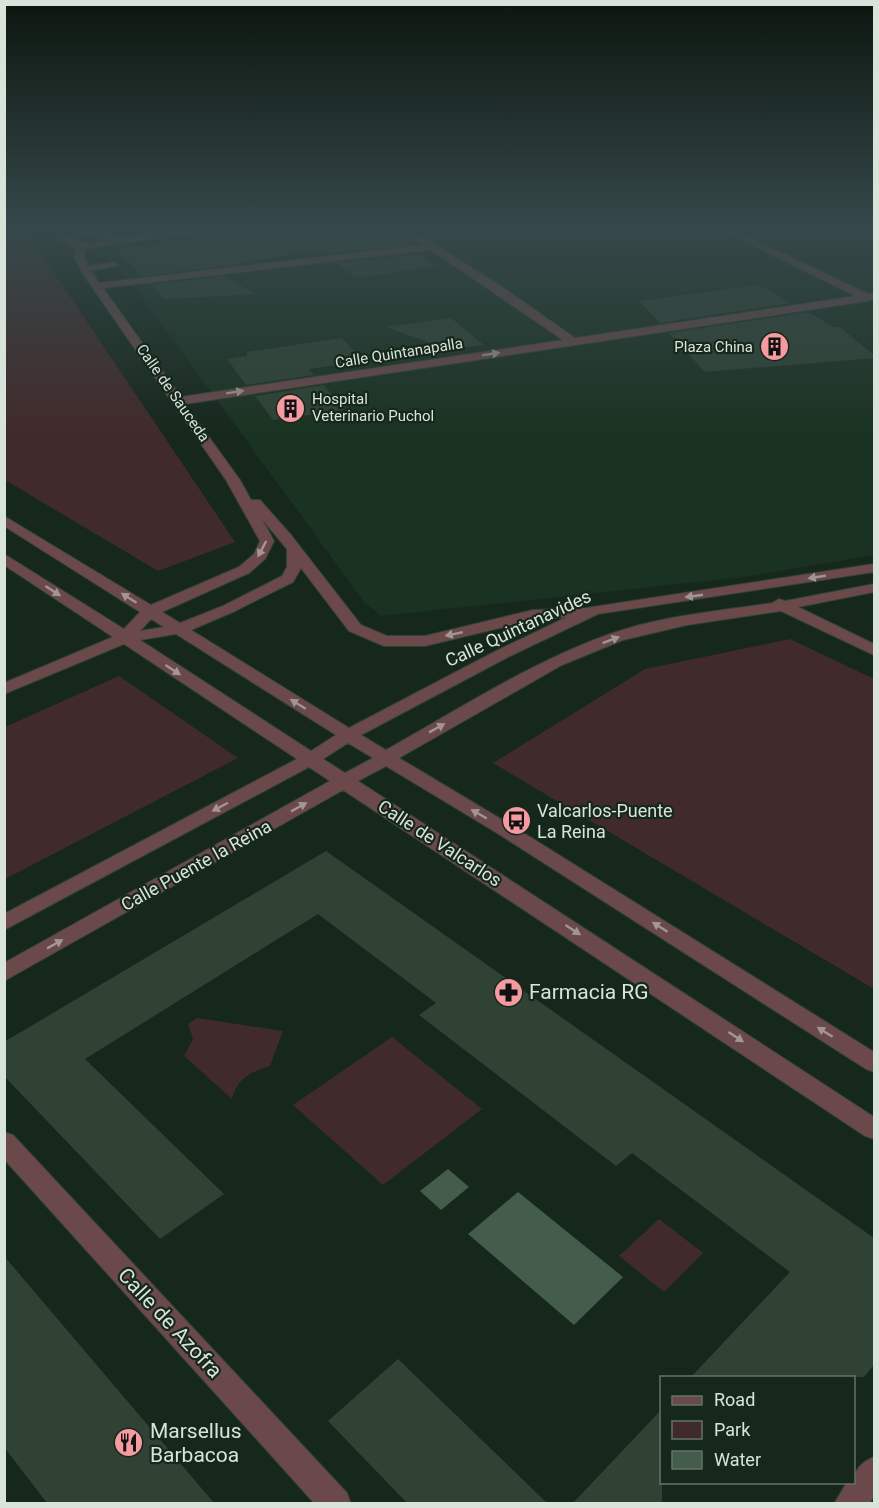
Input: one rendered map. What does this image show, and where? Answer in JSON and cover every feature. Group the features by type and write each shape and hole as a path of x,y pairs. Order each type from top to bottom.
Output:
{"street":[{"name":"Calle de Sauceda","path":"105,295 233,480 267,541 260,556 244,570 150,611"},
{"path":"508,295 574,342"},
{"name":"Calle Quintanapalla","path":"178,401 872,298"},
{"name":"Calle de Sauceda","path":"233,480 294,550 355,628 384,641 425,641 533,615 594,610"},
{"path":"4,520 348,735 514,835 874,1063"},
{"path":"4,689 124,638 179,629 228,609 288,579 294,567 294,550"},
{"name":"Calle de Valcarlos","path":"4,558 874,1129"},
{"name":"Calle Quintanavides","path":"348,735 502,654 594,610 874,568"},
{"path":"752,588 782,606 874,650"},
{"path":"386,757 556,662 617,637 687,620 782,606 874,588"},
{"path":"124,638 150,611"},
{"path":"4,923 309,760 348,735"},
{"name":"Calle Puente la Reina","path":"4,973 386,757"},
{"name":"Calle de Azofra","path":"4,1142 336,1503"},
{"path":"849,1503 874,1472"}],"shaded area":[{"path":"141,295 874,295 874,555 745,577 381,616 364,602"}],"green space":[{"path":"5,295 69,295 235,542 158,571 5,480"},
{"path":"790,639 874,679 874,989 493,763 645,669"},
{"path":"119,676 238,758 5,879 5,727"},
{"path":"197,1018 283,1031 270,1066 241,1081 232,1099 184,1056 193,1039 188,1024"},
{"path":"392,1037 482,1109 383,1185 293,1105"},
{"path":"659,1219 703,1253 664,1292 619,1256"}],"water":[{"path":"448,1169 469,1187 441,1210 420,1191"},
{"path":"518,1192 623,1277 574,1325 468,1234"}],"building":[{"path":"161,295 231,295 164,299"},
{"path":"681,295 777,295 791,303 660,323 639,301"},
{"name":"Plaza China","path":"808,312 834,327 840,327 874,355 874,358 705,372 669,333"},
{"path":"451,318 484,345 447,349 386,327"},
{"path":"342,338 363,361 309,369 314,375 246,385 227,359 247,356 247,352"},
{"name":"Hospital Veterinario Puchol","path":"324,385 344,410 273,420 255,396"},
{"path":"326,851 874,1238 874,1365 864,1377 692,1376 790,1272 632,1153 616,1166 419,1015 436,1003 318,914 85,1059 224,1194 160,1239 4,1076 4,1042"},
{"path":"4,1256 214,1503 47,1503 4,1447"},
{"path":"398,1359 547,1503 407,1503 328,1421"},
{"path":"660,1411 662,1503 573,1503"}],"place":[{"name":"Plaza China","path":"774,347"},
{"name":"Hospital Veterinario Puchol","path":"291,408"},
{"name":"Valcarlos-Puente La Reina","path":"516,820"},
{"name":"Farmacia RG","path":"508,992"},
{"name":"Marsellus Barbacoa","path":"129,1443"}]}
